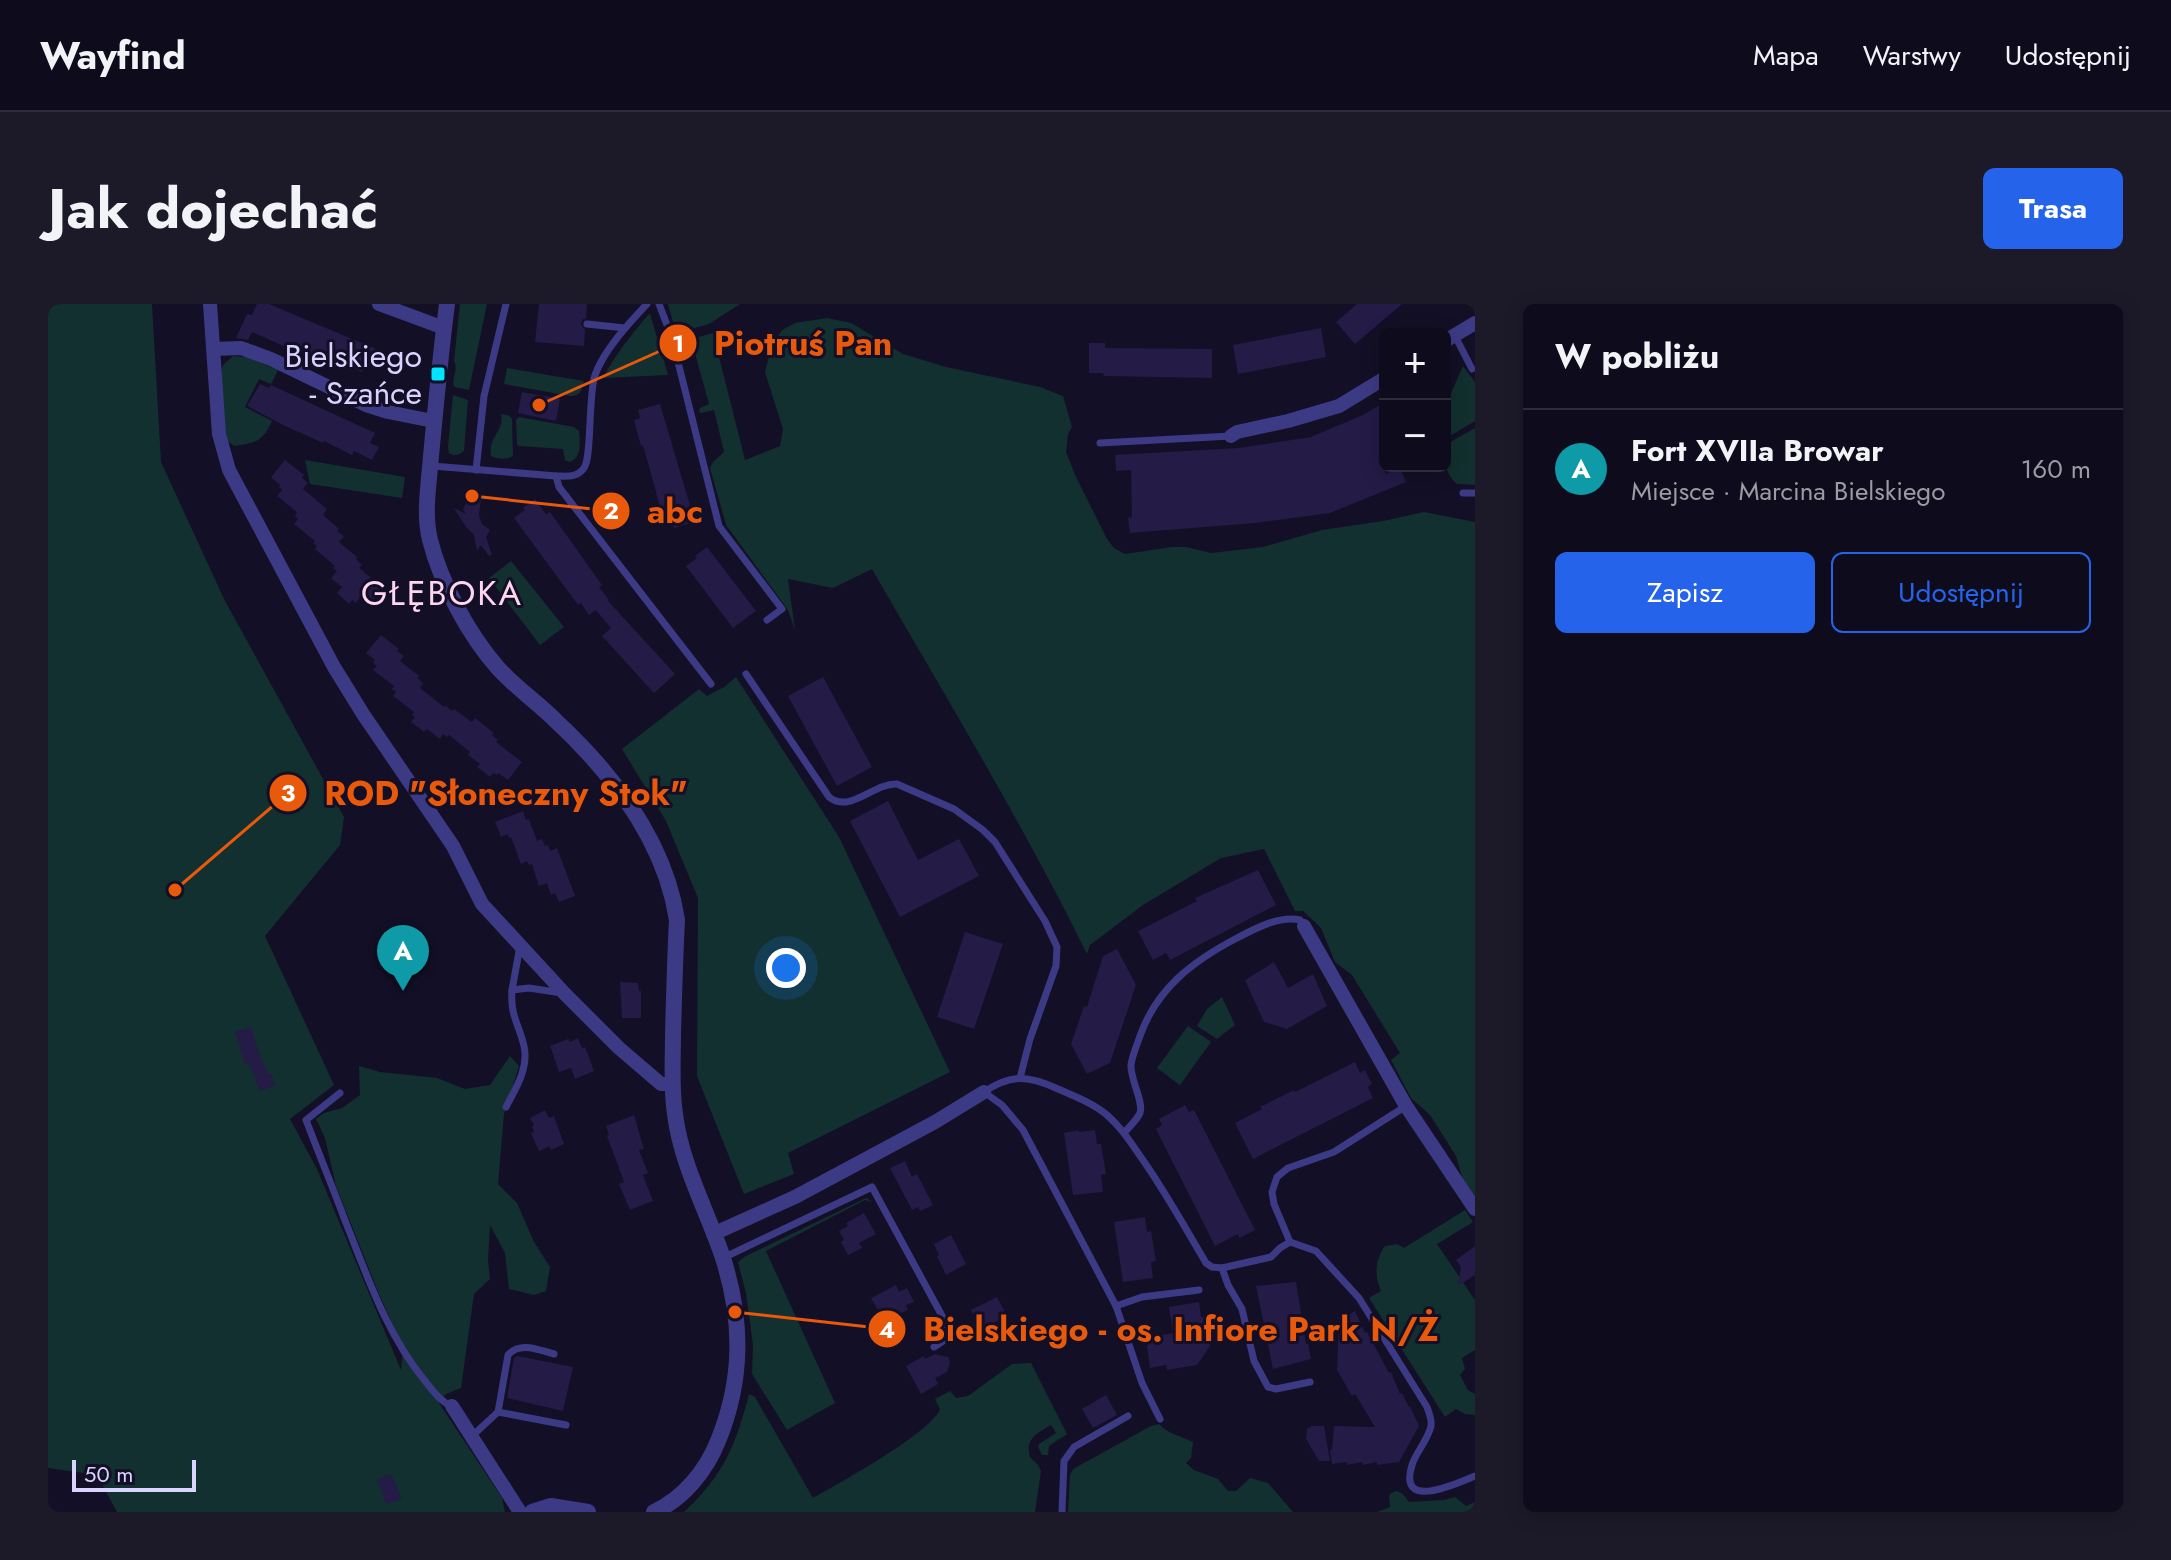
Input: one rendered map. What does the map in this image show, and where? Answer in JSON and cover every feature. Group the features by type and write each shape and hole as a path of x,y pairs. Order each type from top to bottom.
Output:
{"street":[{"path":"210,304 219,434 229,470 334,667 453,846 482,904 619,1048 661,1084 673,1084"},
{"path":"379,304 444,328"},
{"path":"447,304 426,507 430,539 450,595 480,645 499,669 592,755 612,779 643,825 674,900 677,920 675,1115 682,1147 723,1258 735,1312 736,1384 715,1447 700,1473 680,1495 654,1512"},
{"path":"1451,337 1475,323"},
{"path":"214,349 241,348 271,359 366,405 433,421"},
{"path":"1231,436 1339,406 1379,382"},
{"path":"1304,926 1406,1106 1475,1209"},
{"path":"713,1234 795,1197 935,1122 984,1092"},
{"path":"452,1406 520,1512"},
{"path":"532,1512 551,1506 588,1512"}],"lane":[{"path":"476,470 484,396 506,304"},
{"path":"430,466 556,476 573,476 582,471 587,463 589,409 595,374 613,343 647,304"},
{"path":"659,304 672,338 719,526 782,609 767,620"},
{"path":"587,324 625,328"},
{"path":"1451,339 1472,369"},
{"path":"1100,443 1231,436"},
{"path":"556,476 559,487 711,684"},
{"path":"1463,493 1475,493"},
{"path":"746,674 834,802 847,803 880,786 897,784 954,809 995,842 1045,921 1058,956 1020,1078"},
{"path":"1124,1133 1140,1114 1131,1065 1145,1023 1159,996 1186,970 1251,931 1294,918 1304,926"},
{"path":"506,1107 522,1074 525,1057 511,1009 520,946"},
{"path":"512,990 529,988 565,994"},
{"path":"1160,1419 1142,1383 1116,1306 1023,1130 1002,1105 984,1092 999,1082 1020,1078 1036,1080 1105,1113 1124,1133 1160,1185 1206,1263 1212,1267 1222,1268 1271,1257 1290,1242"},
{"path":"340,1093 306,1120 395,1340 434,1392 452,1406"},
{"path":"1406,1106 1334,1152 1288,1168 1277,1177 1272,1192 1274,1204 1290,1242 1316,1251 1359,1298 1427,1407 1431,1425 1411,1466 1413,1486 1421,1492 1440,1490 1475,1476"},
{"path":"723,1258 872,1187 947,1325 943,1341 934,1347"},
{"path":"1222,1268 1242,1309 1254,1361 1268,1387 1276,1389 1310,1382"},
{"path":"1116,1306 1142,1297 1199,1290"},
{"path":"471,1437 498,1412 508,1355 512,1350 528,1348 554,1354"},
{"path":"498,1412 566,1425"},
{"path":"1062,1512 1067,1454 1128,1416"}],"green space":[{"path":"48,304 152,304 161,462 224,599 344,817 340,845 265,936 334,1085 290,1119 317,1169 401,1370 403,1347 336,1186 325,1138 316,1119 324,1113 342,1108 360,1095 359,1066 380,1072 437,1078 465,1089 490,1085 510,1056 519,1066 504,1114 498,1184 517,1203 534,1242 550,1267 546,1291 534,1295 509,1289 505,1253 490,1225 490,1279 474,1294 461,1388 446,1394 439,1403 502,1498 505,1512 117,1512 97,1475 48,1468"},
{"path":"460,304 487,304 469,390 454,387 453,384"},
{"path":"668,304 740,304 709,324 676,333"},
{"path":"650,314 668,375 603,378 624,345"},
{"path":"827,318 851,323 903,354 946,367 1040,387 1063,396 1072,427 1066,452 1107,539 1114,548 1125,554 1172,547 1211,553 1263,547 1322,530 1424,512 1475,522 1475,1202 1465,1187 1456,1156 1430,1115 1411,1098 1391,1060 1400,1053 1352,975 1335,962 1321,928 1303,911 1295,911 1264,849 1221,858 1143,905 1090,945 1087,954 1010,808 872,569 833,588 788,579 795,630 788,610 726,525 710,468 724,452 714,410 699,412 700,408 709,404 691,339 713,333 745,460 780,446 783,429 765,372 771,348 782,330 795,323"},
{"path":"233,356 247,357 278,370 271,384 259,379 245,407 272,421 268,428 258,440 234,446 224,438 221,372 223,365"},
{"path":"1463,366 1475,382 1475,421 1451,435 1451,400"},
{"path":"507,368 584,381 578,394 570,396 504,384"},
{"path":"453,395 468,400 464,451 455,455 449,453 448,447"},
{"path":"501,414 512,419 513,456 505,459 491,456 492,443 501,425"},
{"path":"519,417 574,427 579,431 576,457 569,462 565,460 563,449 519,446 516,420"},
{"path":"1475,428 1475,485 1457,484 1448,472 1451,472 1451,442"},
{"path":"305,460 405,477 402,498 310,484"},
{"path":"511,561 564,627 540,645 489,578"},
{"path":"736,677 839,837 950,1072 788,1153 794,1174 744,1194 697,1076 698,898 666,821 622,749 699,689 707,696"},
{"path":"1222,997 1235,1025 1217,1039 1197,1026 1207,1009"},
{"path":"1188,1026 1211,1042 1180,1085 1157,1068"},
{"path":"866,1198 873,1202 865,1200 766,1251 835,1403 787,1430 752,1374 753,1345 738,1262"},
{"path":"1465,1210 1473,1222 1437,1244 1475,1300 1475,1350 1462,1358 1465,1369 1460,1375 1468,1390 1475,1394 1475,1415 1456,1409 1445,1417 1369,1298 1381,1291 1377,1268 1385,1246 1397,1244 1404,1248"},
{"path":"1031,1363 1067,1434 1049,1446 1048,1455 1042,1455 1038,1447 1056,1433 1051,1425 1031,1441 1030,1457 1041,1471 1035,1512 684,1512 709,1486 726,1459 749,1394 755,1397 813,1498 883,1457 920,1431 940,1409 935,1399 950,1391 956,1398 968,1396 1012,1364"},
{"path":"1159,1424 1193,1442 1191,1458 1186,1463 1194,1470 1218,1479 1228,1491 1236,1491 1250,1478 1268,1483 1293,1512 1068,1512 1073,1469"},
{"path":"1397,1491 1409,1502 1455,1497 1466,1506 1475,1502 1475,1512 1377,1512 1390,1507 1389,1496"}],"building":[{"path":"257,304 269,304 376,349 369,365 366,363 362,372 352,368 351,371 322,359 320,362 252,332 248,340 236,338 247,314 252,315"},
{"path":"539,304 587,304 586,318 581,324 585,330 584,346 535,342"},
{"path":"1357,304 1402,304 1355,344 1336,322"},
{"path":"1321,328 1326,357 1238,374 1233,345"},
{"path":"1089,343 1105,343 1105,348 1212,349 1212,378 1089,373"},
{"path":"260,384 269,388 271,385 375,433 370,443 379,447 372,460 354,451 352,455 323,443 247,406"},
{"path":"522,392 560,399 556,421 518,413"},
{"path":"660,404 695,522 674,528 671,519 664,521 634,420 640,418 638,410"},
{"path":"1379,406 1379,472 1402,472 1406,482 1330,513 1255,523 1130,533 1131,470 1116,471 1115,455 1239,448 1311,437"},
{"path":"285,460 304,475 302,478 308,483 303,489 327,509 323,515 344,536 339,542 357,557 362,565 359,568 383,588 369,605 360,597 356,603 352,600 349,604 337,593 342,587 331,578 337,571 333,568 335,566 315,549 315,541 294,524 298,519 295,516 297,512 277,496 282,490 271,477"},
{"path":"477,488 481,498 479,515 482,524 490,530 486,537 492,555 489,556 481,545 477,551 474,535 454,508 466,514 462,493"},
{"path":"535,499 546,514 550,512 602,585 599,587 608,601 675,674 654,693 602,636 611,628 596,610 589,615 581,603 578,605 514,518"},
{"path":"707,547 756,611 733,628 686,566"},
{"path":"381,635 399,649 397,651 404,656 400,661 419,676 417,678 423,683 420,688 444,707 454,709 472,722 475,718 494,733 496,742 522,762 508,780 498,773 490,777 477,767 480,764 468,755 470,752 449,735 443,734 440,739 411,722 414,712 393,696 396,692 392,689 394,686 373,670 377,666 373,663 375,660 366,653"},
{"path":"823,677 872,767 837,786 788,696"},
{"path":"888,801 918,860 959,839 979,876 900,917 850,821"},
{"path":"523,811 537,841 542,839 550,851 557,848 575,896 559,902 555,893 551,895 547,883 539,886 532,864 529,865 527,861 521,864 511,837 508,834 501,837 495,822"},
{"path":"1258,870 1276,905 1170,960 1166,953 1153,960 1138,931 1197,901 1195,898"},
{"path":"965,932 1003,944 974,1029 937,1017"},
{"path":"1117,949 1136,985 1110,1063 1087,1074 1071,1044 1103,956"},
{"path":"1274,962 1288,988 1313,974 1327,1006 1287,1029 1264,1022 1245,980"},
{"path":"620,982 638,983 641,1018 622,1018"},
{"path":"251,1027 275,1085 260,1091 249,1063 245,1065 235,1032"},
{"path":"578,1038 594,1071 575,1079 571,1068 559,1072 550,1046"},
{"path":"1355,1062 1360,1073 1365,1070 1372,1084 1368,1087 1373,1098 1253,1159 1235,1123 1262,1109 1260,1107"},
{"path":"1185,1105 1189,1112 1194,1110 1255,1230 1239,1238 1238,1234 1215,1246 1156,1129 1162,1125 1159,1119"},
{"path":"545,1110 549,1118 554,1116 564,1144 539,1151 531,1133 534,1132 534,1125 530,1118"},
{"path":"634,1115 644,1149 639,1150 648,1173 643,1175 653,1201 630,1210 619,1184 624,1182 606,1126"},
{"path":"1095,1130 1097,1144 1101,1144 1106,1174 1101,1175 1103,1192 1073,1195 1064,1133"},
{"path":"905,1161 912,1177 917,1174 933,1205 920,1211 918,1207 912,1210 890,1168"},
{"path":"864,1213 876,1234 859,1243 862,1248 848,1255 839,1231 848,1226 846,1223"},
{"path":"1145,1217 1147,1232 1151,1231 1156,1261 1151,1262 1153,1278 1123,1282 1114,1222"},
{"path":"951,1235 966,1264 946,1275 934,1244"},
{"path":"1475,1246 1475,1275 1458,1286 1461,1267 1456,1260"},
{"path":"1296,1282 1311,1359 1273,1369 1256,1286"},
{"path":"896,1285 899,1292 907,1288 914,1302 906,1305 908,1310 895,1316 891,1309 880,1314 871,1298"},
{"path":"997,1297 1007,1316 982,1329 971,1310"},
{"path":"1199,1302 1201,1317 1206,1316 1210,1346 1197,1365 1167,1370 1166,1365 1150,1368 1146,1338 1173,1333 1169,1307"},
{"path":"1355,1311 1419,1426 1399,1462 1332,1464 1330,1450 1334,1426 1375,1427 1337,1370 1339,1320"},
{"path":"935,1354 948,1357 947,1372 935,1378 938,1384 921,1394 906,1366"},
{"path":"518,1356 573,1367 563,1411 507,1398 514,1358"},
{"path":"1106,1395 1117,1415 1093,1428 1082,1409"},
{"path":"1324,1426 1330,1461 1319,1461 1306,1439 1307,1429"},
{"path":"391,1474 402,1499 386,1504 377,1479"}],"place":[{"name":"Bielskiego - Szańce","path":"438,374"},
{"name":"Piotruś Pan","path":"539,405"},
{"name":"abc","path":"472,496"},
{"name":"ROD \"Słoneczny Stok\"","path":"175,890"},
{"name":"Fort XVIIa Browar","path":"403,991"},
{"name":"Bielskiego - os. Infiore Park N/Ż","path":"735,1312"}],"district":[{"name":"GŁĘBOKA","path":"442,593"}]}
